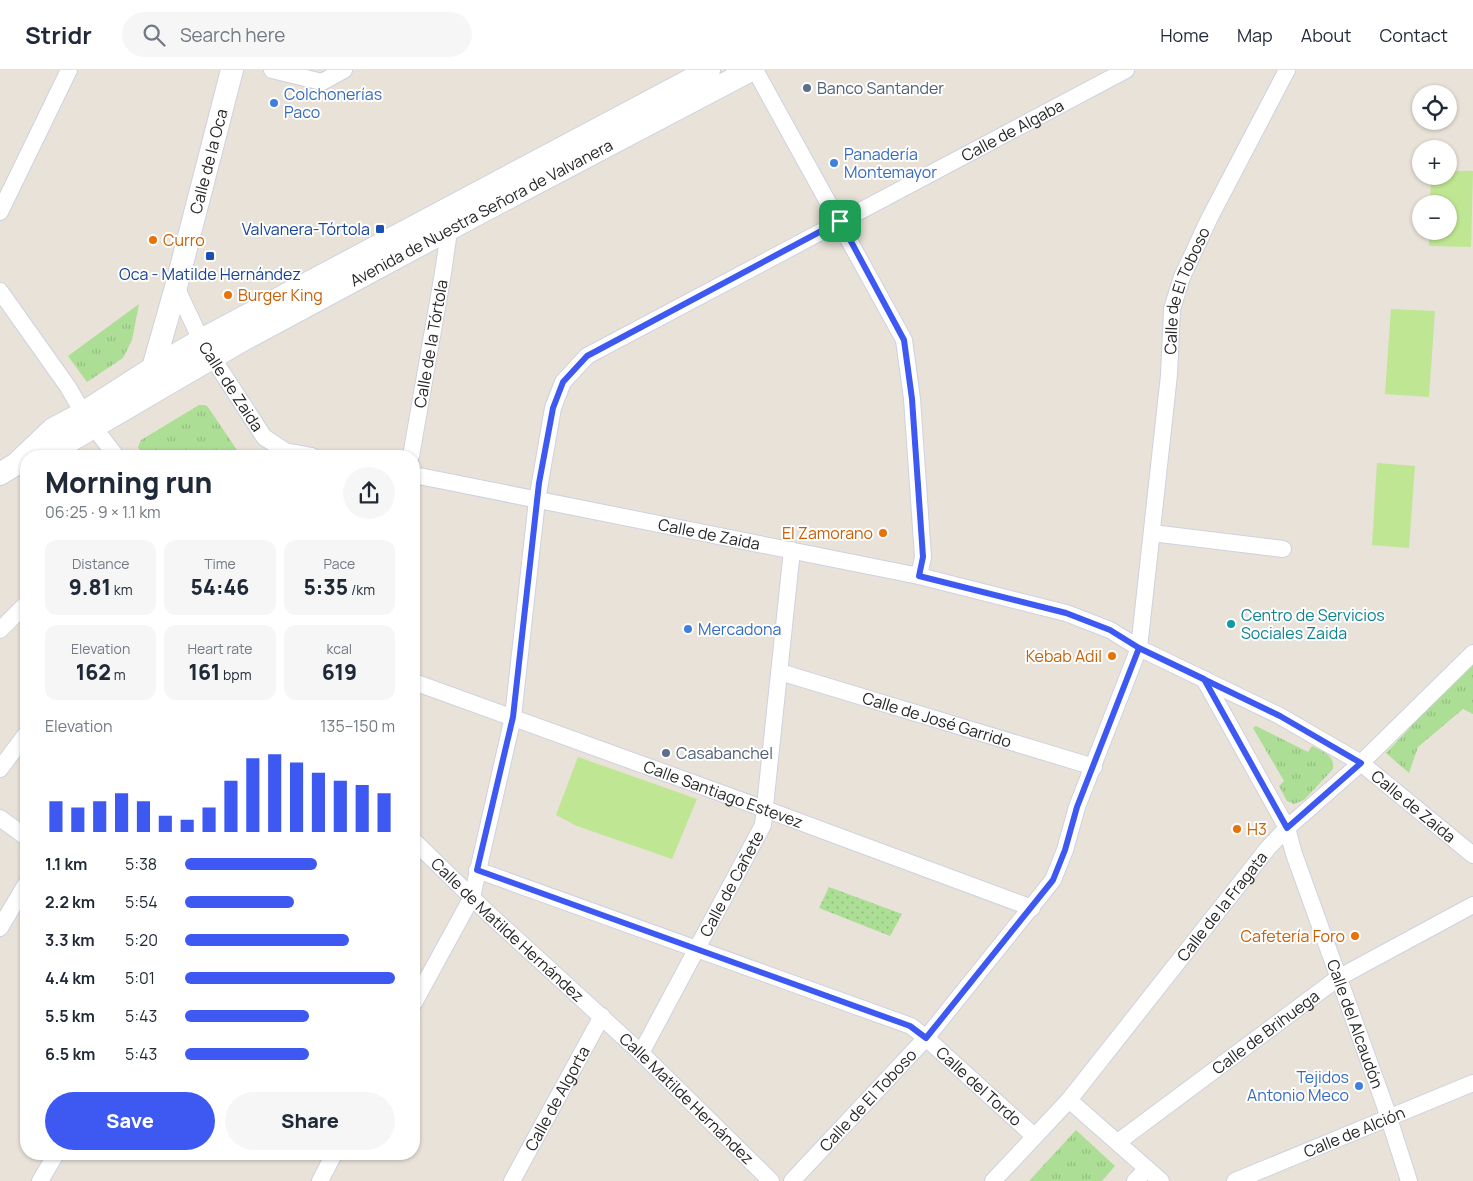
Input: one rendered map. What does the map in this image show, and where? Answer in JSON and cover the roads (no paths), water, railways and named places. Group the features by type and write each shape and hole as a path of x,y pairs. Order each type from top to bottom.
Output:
{"main road":[{"name":"Calle de la Oca","path":"153,368 232,70"},
{"name":"Avenida de Nuestra Señora de Valvanera","path":"207,348 709,70"},
{"name":"Avenida de Nuestra Señora de Valvanera","path":"207,348 449,231 483,211 751,70"},
{"path":"53,450 63,445 89,420 153,368 207,348"},
{"path":"31,450 53,429 89,420 207,348"}],"street":[{"path":"0,212 69,70"},
{"path":"272,70 322,82 344,70"},
{"path":"755,70 904,340 912,399 923,557 919,576"},
{"name":"Calle de El Toboso","path":"792,1181 926,1038 1053,880 1065,850 1077,807 1139,648 1169,375 1172,309 1182,277 1209,220 1287,70"},
{"name":"Calle de Algaba","path":"420,992 472,897 513,717 537,500 553,408 563,382 587,356 1120,71"},
{"name":"Calle de la Tórtola","path":"412,450 449,231"},
{"name":"Calle de Zaida","path":"176,287 207,348 264,437 284,450"},
{"path":"0,290 112,450"},
{"name":"Calle de Zaida","path":"420,476 919,576 1066,613 1110,630 1139,648 1280,716 1361,763 1473,855"},
{"path":"1152,533 1283,550"},
{"name":"Calle de Cañete","path":"641,1053 763,825 792,550"},
{"path":"0,630 20,610"},
{"name":"Calle de la Fragata","path":"993,1181 1069,1100 1268,848 1287,828 1361,763 1473,653"},
{"name":"Calle de José Garrido","path":"780,672 1094,767"},
{"name":"Calle del Alcaudón","path":"1204,679 1287,828 1294,854 1389,1117 1409,1181"},
{"name":"Calle Santiago Estevez","path":"420,684 1032,908"},
{"path":"0,769 20,742"},
{"path":"0,818 20,833"},
{"name":"Calle de Matilde Hernández","path":"420,847 602,1016"},
{"name":"Calle del Tordo","path":"477,870 910,1026 926,1038 1034,1136"},
{"path":"0,928 20,894"},
{"name":"Calle de Brihuega","path":"1118,1142 1338,978 1473,905"},
{"name":"Calle Matilde Hernández","path":"602,1016 771,1181"},
{"name":"Calle de Algorta","path":"512,1181 602,1016"},
{"name":"Calle de Alción","path":"1235,1181 1473,1082"},
{"path":"1069,1100 1160,1181"},
{"path":"40,1181 52,1160"},
{"path":"320,1181 331,1160"},
{"path":"1135,1181 1147,1168"}],"place":[{"name":"Banco Santander","path":"807,88"},
{"name":"Colchonerías Paco","path":"274,103"},
{"name":"Panadería Montemayor","path":"834,163"},
{"name":"Valvanera-Tórtola","path":"380,229"},
{"name":"Curro","path":"153,240"},
{"name":"Oca - Matilde Hernández","path":"210,256"},
{"name":"Burger King","path":"228,295"},
{"name":"El Zamorano","path":"883,533"},
{"name":"Centro de Servicios Sociales Zaida","path":"1231,624"},
{"name":"Mercadona","path":"688,629"},
{"name":"Kebab Adil","path":"1112,656"},
{"name":"Casabanchel","path":"666,753"},
{"name":"H3","path":"1237,829"},
{"name":"Cafetería Foro","path":"1355,936"},
{"name":"Tejidos Antonio Meco","path":"1359,1086"}]}
